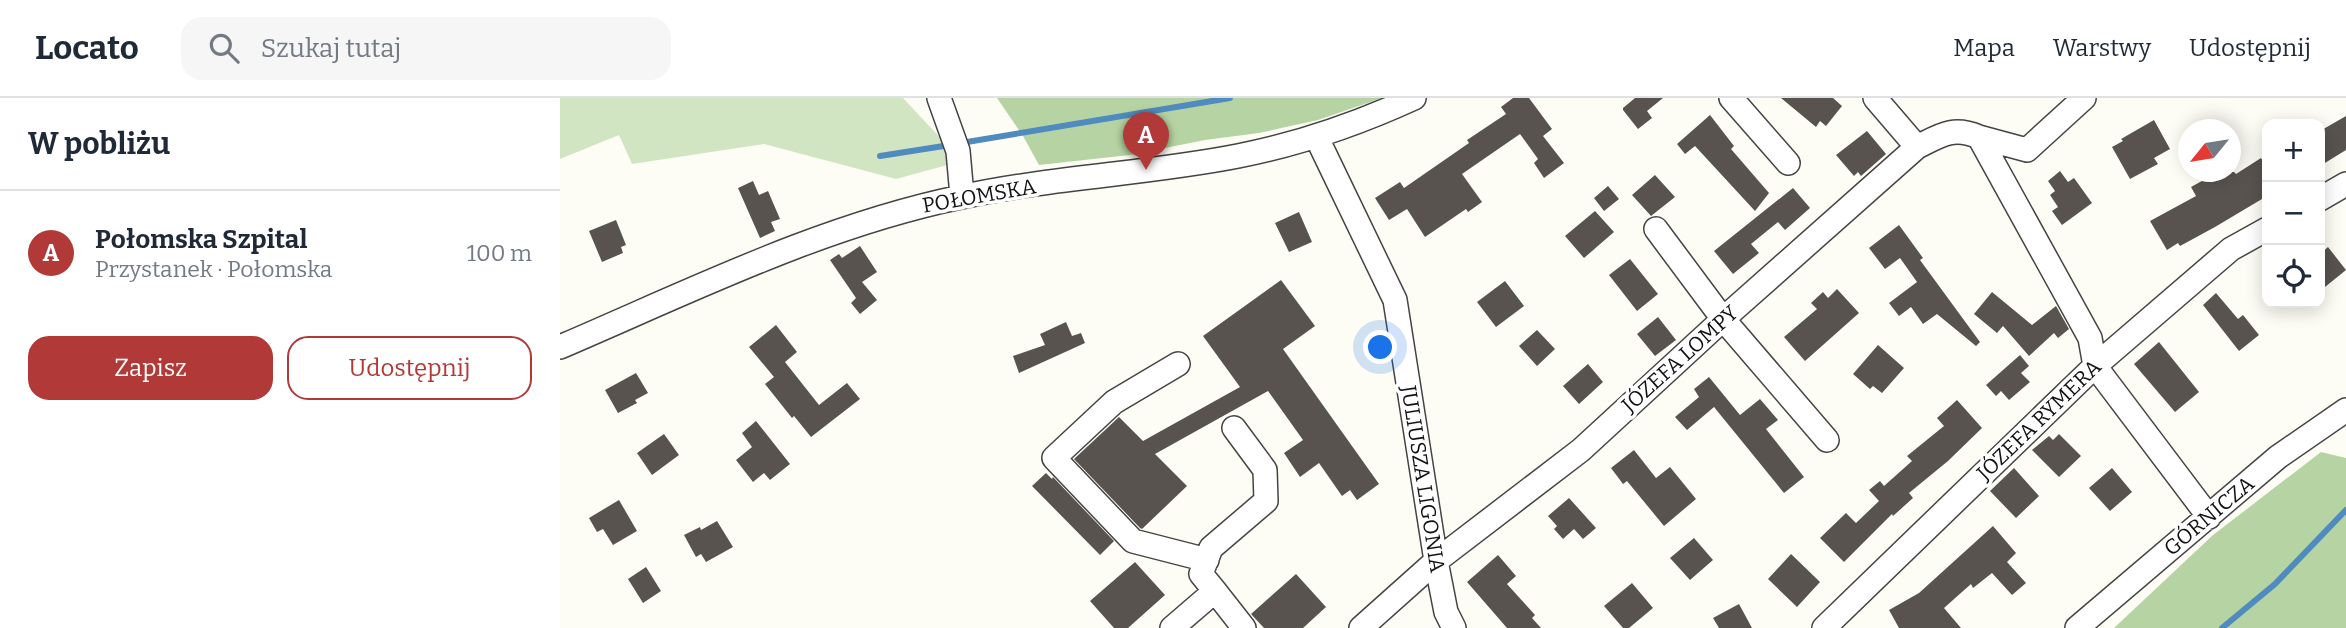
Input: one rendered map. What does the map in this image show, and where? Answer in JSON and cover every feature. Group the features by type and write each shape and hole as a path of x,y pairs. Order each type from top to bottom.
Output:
{"street":[{"path":"939,98 958,151 962,196"},
{"name":"POŁOMSKA","path":"560,347 807,242 891,213 962,196 1237,156 1362,122 1414,98"},
{"path":"1731,98 1788,163"},
{"path":"1875,98 1917,147"},
{"path":"1979,137 2027,150 2084,98"},
{"name":"JÓZEFA LOMPY","path":"1361,628 1436,561 1581,450 1723,319 1917,147 1941,135 1964,131 1979,137"},
{"name":"JULIUSZA LIGONIA","path":"1315,136 1395,300 1436,561 1446,612 1454,628"},
{"path":"1979,137 2090,338 2095,366 2208,517"},
{"path":"2325,196 2346,184"},
{"path":"1656,229 1723,319 1827,440"},
{"name":"JÓZEFA RYMERA","path":"1824,628 2095,366 2231,249 2262,232"},
{"path":"1178,364 1114,402 1054,458 1133,541 1207,559"},
{"name":"GÓRNICZA","path":"2077,628 2278,457 2346,410"},
{"path":"1234,428 1265,470 1266,501 1211,548 1201,574 1244,628"},
{"path":"1172,628 1215,591"}],"green space":[{"path":"560,98 903,98 962,161 896,179 764,144 632,164 619,135 560,159"},
{"path":"997,98 1382,98 1318,120 1259,133 1205,140 1130,155 1039,165"},
{"path":"2321,452 2346,458 2346,628 2114,628 2213,535"}],"building":[{"path":"1513,98 1529,98 1552,129 1543,136 1564,163 1544,178 1534,163 1538,159 1520,134 1462,174 1482,202 1468,212 1466,209 1425,237 1407,209 1389,220 1375,198 1400,182 1404,188 1469,143 1467,140 1506,114 1501,107"},
{"path":"1635,98 1663,98 1647,111 1652,118 1638,129 1623,110"},
{"path":"1781,98 1833,98 1842,106 1826,126 1820,121 1816,127"},
{"path":"1710,115 1734,146 1731,149 1769,193 1755,211 1695,146 1685,154 1677,144"},
{"path":"2346,116 2346,150 2325,163 2325,128"},
{"path":"2154,120 2170,149 2154,158 2158,164 2130,179 2112,147"},
{"path":"1867,131 1886,154 1861,176 1858,172 1854,176 1836,155"},
{"path":"2261,158 2262,199 2180,246 2178,243 2167,250 2150,221 2196,196 2191,187 2200,182 2241,182 2241,171"},
{"path":"2060,171 2068,182 2074,178 2092,203 2062,225 2052,211 2058,207 2050,195 2055,191 2048,181"},
{"path":"1655,175 1675,197 1651,216 1632,195"},
{"path":"753,181 759,195 768,191 780,219 771,222 775,231 760,238 738,188"},
{"path":"1608,186 1619,199 1604,211 1594,198"},
{"path":"1793,188 1810,208 1785,230 1778,222 1751,244 1759,253 1733,274 1714,251"},
{"path":"1595,211 1614,232 1584,258 1565,236"},
{"path":"1299,212 1312,242 1289,252 1275,223"},
{"path":"616,220 626,245 621,247 623,253 602,262 589,231"},
{"path":"1899,225 1923,258 1920,260 1980,342 1976,346 1937,314 1923,324 1911,307 1899,316 1889,303 1917,282 1900,258 1885,269 1869,248"},
{"path":"860,246 877,272 862,282 877,300 860,314 851,303 856,298 830,260 839,254 842,258"},
{"path":"2328,247 2346,270 2325,287 2325,250"},
{"path":"1630,259 1658,294 1637,311 1609,275"},
{"path":"1281,280 1315,326 1283,349 1379,484 1357,500 1350,490 1342,496 1319,463 1300,477 1284,453 1303,440 1268,391 1155,454 1187,486 1140,528 1074,459 1119,417 1143,441 1240,387 1203,336"},
{"path":"1505,281 1524,306 1496,327 1477,302"},
{"path":"1837,289 1859,313 1805,361 1784,337 1817,309 1811,303 1823,292 1828,298"},
{"path":"1992,292 2032,325 2056,306 2069,329 2058,338 2054,333 2029,356 2003,326 1997,333 1974,314"},
{"path":"2216,293 2238,319 2243,315 2259,335 2239,351 2203,305"},
{"path":"1658,317 1676,340 1655,356 1637,334"},
{"path":"1066,322 1072,336 1081,333 1085,343 1019,373 1013,356 1045,345 1040,334"},
{"path":"776,325 797,352 785,362 819,405 847,383 860,399 811,437 765,384 774,377 749,347"},
{"path":"1537,330 1555,349 1537,366 1519,346"},
{"path":"2159,342 2199,392 2175,412 2134,364"},
{"path":"1878,345 1904,368 1882,393 1873,386 1870,389 1853,374"},
{"path":"2020,355 2029,366 2021,373 2030,382 2009,400 2001,391 1996,396 1986,385"},
{"path":"1588,364 1603,382 1579,404 1563,386"},
{"path":"636,373 648,393 635,400 637,403 618,413 605,390"},
{"path":"1709,377 1740,415 1760,399 1778,420 1766,429 1804,477 1784,493 1714,407 1687,430 1675,417 1699,397 1694,389"},
{"path":"1957,400 1982,428 1909,493 1913,498 1893,516 1892,514 1844,562 1820,538 1846,513 1856,523 1879,501 1869,490 1880,481 1884,486 1912,461 1907,456 1944,426 1937,418"},
{"path":"756,421 790,464 770,480 764,473 753,482 736,460 752,447 742,433"},
{"path":"664,434 679,455 652,475 637,453"},
{"path":"2059,434 2081,456 2059,477 2032,450 2049,436 2053,440"},
{"path":"1634,450 1656,478 1670,467 1696,499 1664,526 1627,481 1623,484 1611,468"},
{"path":"2014,468 2039,496 2016,518 1990,491"},
{"path":"2112,468 2132,492 2110,511 2089,488"},
{"path":"1046,473 1052,479 1053,477 1114,541 1100,555 1032,486"},
{"path":"1569,498 1596,528 1583,539 1574,529 1563,539 1548,516"},
{"path":"619,500 637,531 613,545 603,529 597,532 589,518"},
{"path":"717,521 733,547 706,562 701,554 696,557 684,535"},
{"path":"1993,526 2016,553 2007,562 2026,583 2012,595 1992,573 1973,588 1971,584 1944,608 1961,628 1899,628 1889,610 1919,593"},
{"path":"1694,538 1713,560 1690,580 1670,558"},
{"path":"1791,554 1820,582 1797,607 1768,579"},
{"path":"1498,555 1516,576 1507,584 1535,615 1532,618 1541,628 1507,628 1467,582"},
{"path":"1135,562 1165,595 1128,628 1114,628 1090,601"},
{"path":"646,567 661,591 643,603 628,579"},
{"path":"1296,574 1326,607 1303,628 1264,628 1251,614"},
{"path":"1632,583 1653,608 1629,628 1623,628 1604,606"},
{"path":"1739,604 1752,628 1719,628 1713,618"}],"waterway":[{"path":"961,143 1230,98"},
{"path":"880,156 950,145"},
{"path":"2222,628 2275,584 2346,510"}],"place":[{"name":"Połomska Szpital","path":"1146,170"}]}
